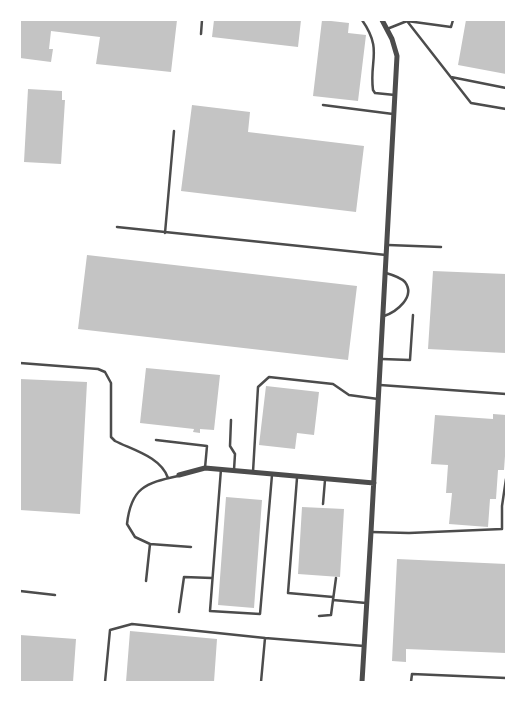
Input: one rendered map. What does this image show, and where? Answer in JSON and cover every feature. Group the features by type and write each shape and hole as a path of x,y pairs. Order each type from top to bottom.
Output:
{"street":[{"path":"362,682 397,56 382,20"},
{"path":"180,475 205,468 374,483"}],"lane":[{"path":"201,34 202,20"},
{"path":"362,20 371,35 375,48 373,90 375,93 394,95"},
{"path":"387,29 407,20 450,27 453,20"},
{"path":"407,20 471,103 506,109"},
{"path":"450,77 506,88"},
{"path":"323,105 394,114"},
{"path":"165,233 174,132"},
{"path":"116,227 386,255"},
{"path":"386,245 441,247"},
{"path":"383,316 399,309 408,293 404,282 385,273"},
{"path":"380,359 410,360 413,315"},
{"path":"20,363 98,369 105,372 111,383 111,437 162,466 168,478"},
{"path":"254,472 258,387 269,378 333,384 349,395 378,398"},
{"path":"379,385 506,394"},
{"path":"231,420 230,446 235,454 234,470"},
{"path":"156,440 206,446 205,468"},
{"path":"221,469 210,611 260,614 272,474"},
{"path":"180,475 154,481 136,493 129,508 126,524 136,538 150,544 191,547"},
{"path":"298,476 288,593 366,603"},
{"path":"323,504 325,479"},
{"path":"371,532 409,533 502,529 502,506 506,479"},
{"path":"146,581 150,544"},
{"path":"179,612 184,577 212,578"},
{"path":"319,616 331,615 336,578"},
{"path":"20,591 54,595"},
{"path":"105,682 110,630 132,624 364,646"},
{"path":"260,682 266,638"},
{"path":"410,682 412,674 506,678"}],"building":[{"path":"20,20 177,20 171,72 96,64 100,37 51,31 49,49 53,49 51,62 20,58"},
{"path":"214,20 301,20 298,47 212,37"},
{"path":"322,20 349,23 348,33 366,35 358,101 313,96"},
{"path":"466,20 506,20 506,74 458,65"},
{"path":"28,89 62,91 62,100 65,100 61,164 24,162"},
{"path":"192,105 250,112 248,132 364,146 356,212 181,191"},
{"path":"87,255 357,286 348,360 78,329"},
{"path":"433,271 506,274 506,353 428,349"},
{"path":"146,368 220,375 214,430 200,429 200,433 193,432 194,429 140,423"},
{"path":"20,379 87,382 80,514 20,510"},
{"path":"266,386 319,392 314,435 297,433 295,449 259,445"},
{"path":"493,414 506,415 506,442 504,470 498,470 496,499 490,499 488,527 449,524 452,493 446,493 448,465 431,464 435,415 493,419"},
{"path":"226,497 262,500 254,608 218,605"},
{"path":"302,507 344,509 340,577 298,574"},
{"path":"397,559 506,564 506,653 406,649 406,662 392,661"},
{"path":"130,631 217,639 214,682 126,682"},
{"path":"20,635 76,639 73,682 20,682"}]}
